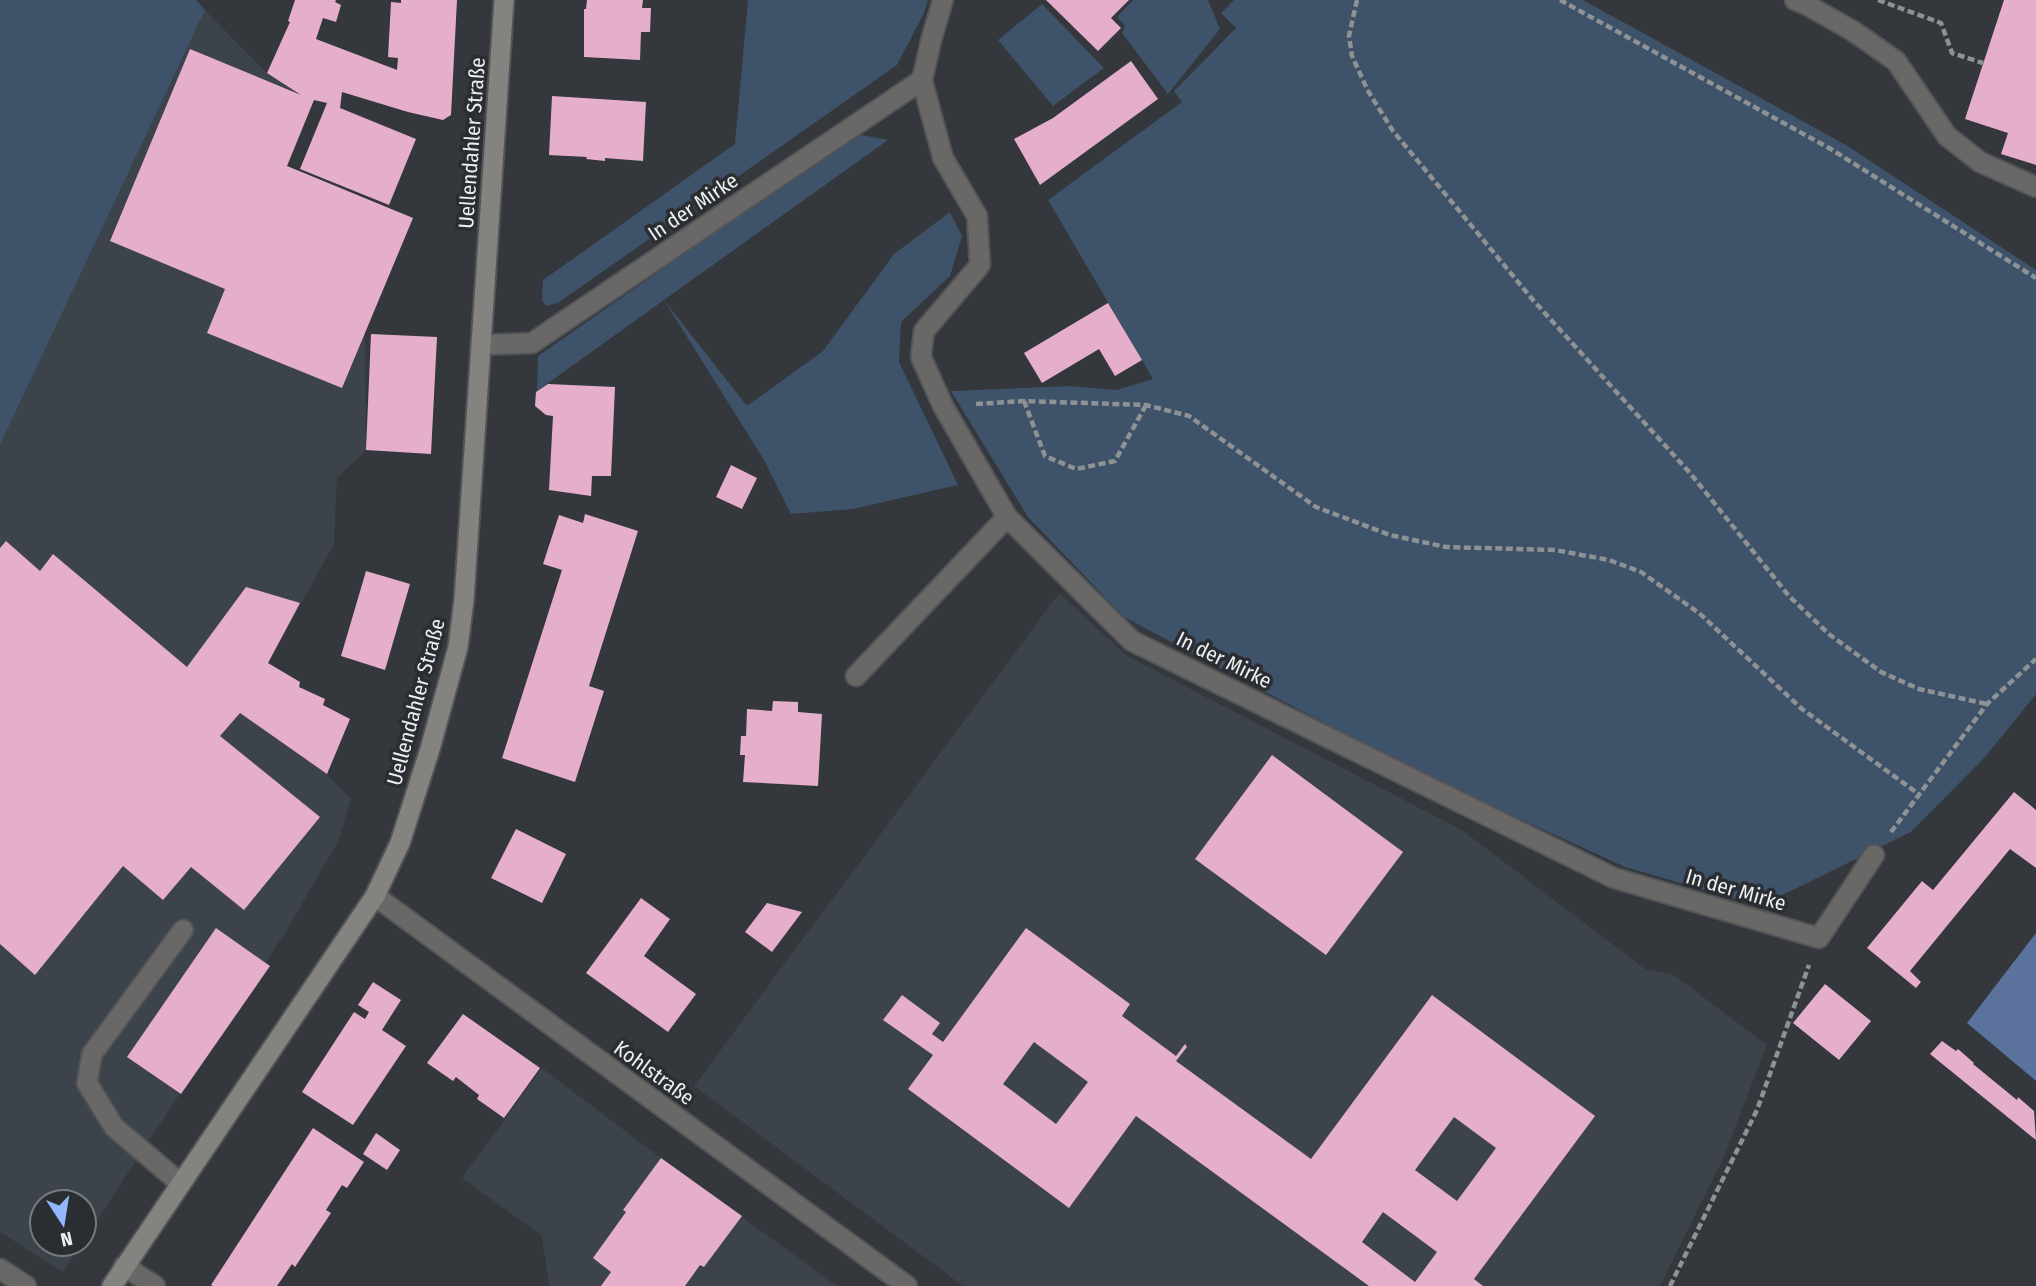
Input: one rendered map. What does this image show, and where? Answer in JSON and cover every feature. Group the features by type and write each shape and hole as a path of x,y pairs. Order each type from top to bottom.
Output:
{"main road":[{"name":"Uellendahler Straße","path":"111,1286 375,896 400,844 430,749 458,647 464,600 504,0"}],"street":[{"name":"In der Mirke","path":"943,0 922,79 943,158 977,216 980,265 924,331 921,357 943,407 1007,517 1132,641 1614,878 1819,937"},
{"path":"1795,0 1853,31 1896,61 1947,136 1980,162 2036,187"},
{"name":"In der Mirke","path":"481,345 532,343 922,79"},
{"path":"856,676 1007,517"},
{"path":"1819,937 1874,855"},
{"name":"Kohlstraße","path":"375,896 907,1286"},
{"path":"180,1183 114,1127 87,1083 92,1054 183,930"},
{"path":"124,1266 155,1286"},
{"path":"0,1269 26,1286"}],"path":[{"path":"1357,0 1349,36 1352,56 1368,91 1393,131 1533,300 1690,473 1789,596 1830,635 1881,672 1919,689 1986,704"},
{"path":"1560,0 1829,149 2036,278"},
{"path":"1878,0 1941,23 1952,53 1983,63"},
{"path":"943,407 1024,401 1146,405 1189,416 1316,507 1390,535 1446,547 1555,550 1609,560 1640,572 1699,613 1802,709 1920,795"},
{"path":"1024,401 1045,456 1076,469 1115,461 1146,405"},
{"path":"1874,855 1986,704 2036,659"},
{"path":"1670,1286 1757,1110 1819,937"}],"shaded area":[{"path":"0,0 196,0 205,10 0,445"},
{"path":"748,0 928,0 897,65 558,303 546,306 542,300 543,280 735,144"},
{"path":"1133,0 1208,0 1220,29 1168,94 1122,33 1125,26 1117,17"},
{"path":"1234,0 1583,0 1846,145 2036,270 2036,694 1986,756 1911,832 1760,906 1625,867 1413,770 1124,617 1028,517 951,391 1069,386 1116,390 1153,379 1048,200 1182,102 1174,91 1236,28 1221,13"},
{"path":"1042,4 1104,68 1053,106 998,40"},
{"path":"205,10 267,73 314,100 287,166 413,218 365,330 366,450 337,478 334,544 240,713 327,774 351,799 339,840 285,933 98,1219 98,1188 28,1188 28,1250 0,1232 0,445"},
{"path":"862,135 888,140 537,391 538,356 824,156"},
{"path":"950,212 962,236 950,276 901,322 899,362 958,485 853,509 791,514 764,460 664,300 747,406 823,351 894,254"},
{"path":"1059,593 1127,656 1462,830 1645,969 1674,975 1767,1045 1723,1159 1660,1286 963,1286 694,1086"},
{"path":"2036,933 2036,1081 1967,1023"},
{"path":"542,1068 837,1286 549,1286 542,1236 462,1178"},
{"path":"41,1258 72,1258 63,1272"}],"building":[{"path":"295,0 336,0 335,2 341,5 336,22 323,18 316,39 397,70 398,58 388,57 391,2 457,0 451,115 443,120 342,92 340,108 416,139 389,205 300,169 327,103 314,100 287,166 413,218 342,388 207,333 225,289 110,241 190,49 301,95 267,73 290,22 288,21"},
{"path":"587,0 643,0 642,8 651,8 650,32 641,32 640,60 584,57 584,9"},
{"path":"1046,0 1129,0 1111,18 1121,28 1098,51"},
{"path":"2004,0 2036,0 2036,165 2001,154 2008,133 1965,119"},
{"path":"1131,61 1158,99 1040,185 1014,139 1053,118"},
{"path":"552,96 646,102 643,161 605,158 605,161 549,155"},
{"path":"1108,303 1142,360 1115,376 1099,349 1042,383 1024,353"},
{"path":"371,334 437,337 431,454 366,450"},
{"path":"548,384 615,387 611,476 592,476 591,496 549,490 553,416 546,415 535,406 536,392"},
{"path":"731,465 757,478 742,509 716,497"},
{"path":"585,514 638,531 589,686 604,691 575,782 502,758 562,570 543,564 559,515 583,523"},
{"path":"6,541 40,571 53,554 187,667 246,587 300,603 268,663 300,682 299,687 325,699 323,705 350,719 327,774 240,713 220,736 320,817 244,910 191,867 163,900 123,866 35,975 0,944 0,548"},
{"path":"366,571 410,584 385,670 341,656"},
{"path":"773,701 798,702 798,712 822,714 818,786 743,782 745,755 740,755 741,736 746,736 747,709 772,711"},
{"path":"1272,755 1403,852 1326,955 1195,859"},
{"path":"2014,792 2036,810 2036,868 2010,849 1910,971 1921,982 1916,988 1867,948 1922,881 1933,890"},
{"path":"516,829 566,854 542,903 491,878"},
{"path":"641,898 670,919 644,956 696,994 668,1032 586,973"},
{"path":"767,903 802,912 772,952 745,932"},
{"path":"216,928 270,966 181,1094 127,1057"},
{"path":"1026,928 1130,1004 1122,1016 1176,1056 1185,1044 1187,1047 1176,1061 1311,1159 1432,995 1595,1116 1474,1279 1483,1286 1369,1286 1136,1116 1069,1208 908,1089 933,1055 883,1020 902,995 940,1023 932,1034 943,1042","holes":["1034,1042 1088,1082 1056,1124 1003,1084","1454,1117 1496,1148 1457,1201 1415,1170","1383,1212 1437,1252 1415,1282 1362,1242"]},
{"path":"373,982 401,1000 382,1030 406,1046 353,1125 302,1092 354,1012 365,1019 369,1012 358,1005"},
{"path":"1825,984 1871,1021 1839,1060 1793,1023"},
{"path":"463,1014 540,1068 504,1118 477,1099 479,1095 456,1077 453,1081 427,1063"},
{"path":"1942,1041 1956,1051 1958,1049 2017,1100 2018,1097 2034,1111 2036,1140 1930,1054"},
{"path":"313,1128 364,1162 347,1188 342,1185 326,1210 331,1213 295,1267 292,1264 277,1286 211,1285"},
{"path":"376,1133 400,1150 387,1170 363,1154"},
{"path":"661,1158 742,1216 704,1267 700,1265 685,1286 601,1286 611,1272 593,1258 626,1212 623,1210"}]}
